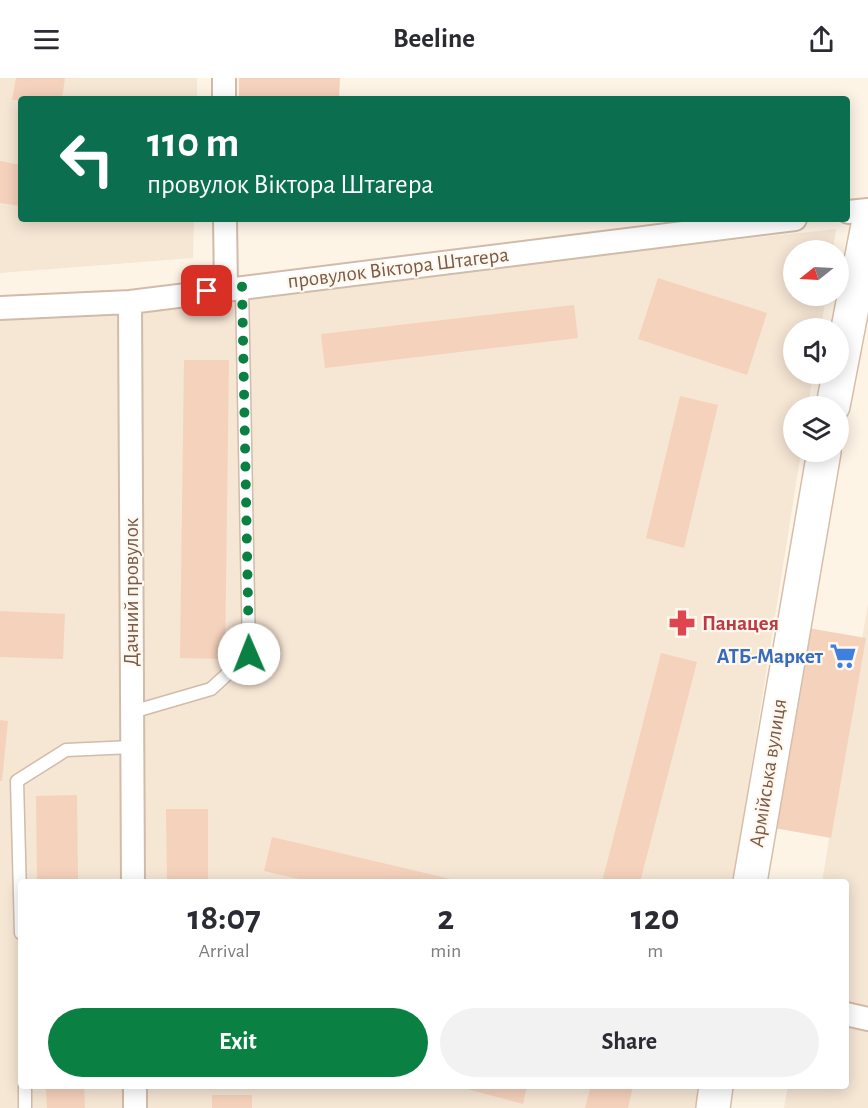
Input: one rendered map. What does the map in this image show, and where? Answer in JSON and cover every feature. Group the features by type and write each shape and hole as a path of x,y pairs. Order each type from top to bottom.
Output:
{"street":[{"path":"224,78 224,96"},
{"path":"850,212 868,210"},
{"path":"225,222 234,287"},
{"name":"провулок Віктора Штагера","path":"0,308 130,302 234,287 770,222"},
{"path":"835,396 868,225"},
{"name":"Дачний провулок","path":"130,302 133,879"},
{"name":"Армійська вулиця","path":"751,879 822,462"},
{"path":"849,1015 868,1019"},
{"path":"135,1089 135,1108"},
{"path":"713,1108 716,1089"}],"lane":[{"path":"132,712 211,689 249,654 234,287"},
{"path":"20,879 17,781 66,750 132,747"},
{"path":"25,1089 25,1108"}],"shaded area":[{"path":"0,78 197,78 197,96 18,96 18,222 194,222 193,258 0,273"},
{"path":"836,229 834,240 783,240 783,306 824,306 823,318 783,318 783,384 811,384 810,396 783,396 783,462 799,462 733,879 18,879 18,1089 700,1089 697,1108 0,1108 0,320"},
{"path":"868,603 868,1108 784,1108 787,1089 849,1089 849,879 822,879"}],"building":[{"path":"16,78 65,78 62,96 18,96 18,100 12,100"},
{"path":"239,78 340,78 339,96 239,96"},
{"path":"0,161 18,164 18,206 0,203"},
{"path":"658,278 767,313 747,375 638,339"},
{"path":"574,305 578,338 325,368 321,334"},
{"path":"184,360 229,360 225,659 180,658"},
{"path":"680,396 718,405 684,548 646,538"},
{"path":"0,611 65,614 63,659 0,657"},
{"path":"808,628 866,638 831,838 774,828"},
{"path":"661,653 697,662 641,879 603,879"},
{"path":"0,720 8,721 2,781 0,781"},
{"path":"77,795 78,879 37,879 36,796"},
{"path":"166,809 208,809 208,879 167,879"},
{"path":"272,837 450,879 299,879 264,871"},
{"path":"46,1089 84,1089 85,1108 47,1108"},
{"path":"467,1089 526,1089 523,1104"},
{"path":"590,1089 632,1089 628,1108 585,1108"},
{"path":"212,1095 252,1095 252,1108 212,1108"}],"place":[{"name":"Панацея","path":"682,623"},
{"name":"АТБ-Маркет","path":"843,656"}],"route":[{"path":"207,291 242,286 249,654"}]}
